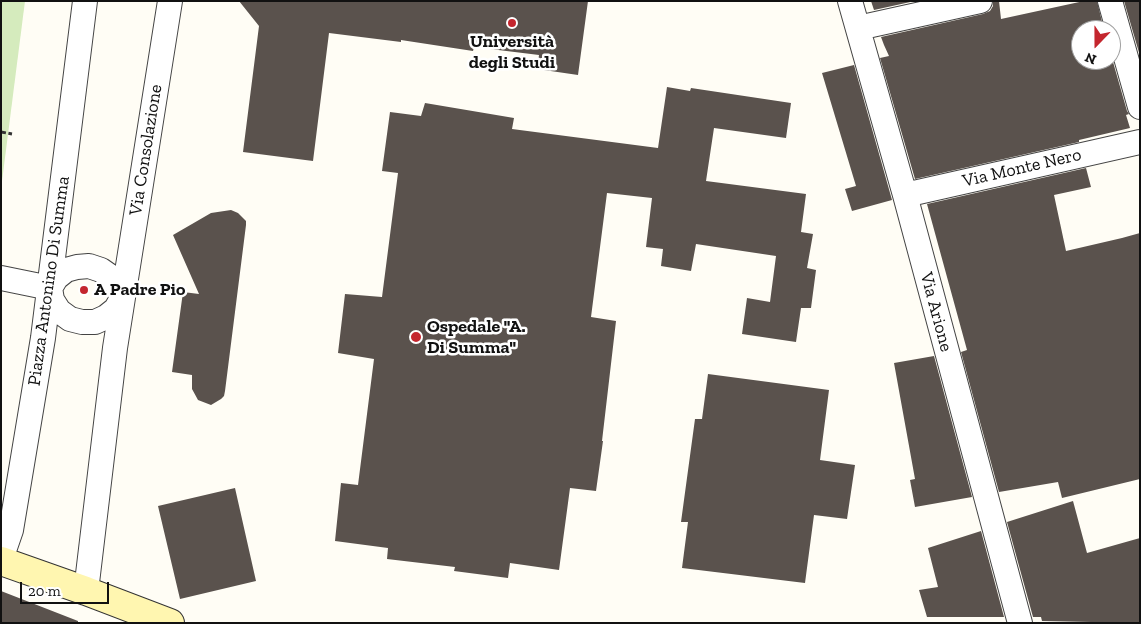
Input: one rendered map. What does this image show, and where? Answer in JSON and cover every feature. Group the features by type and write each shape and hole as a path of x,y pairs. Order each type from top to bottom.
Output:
{"street":[{"name":"Piazza Antonino Di Summa","path":"1,560 11,530 43,338 85,1"},
{"name":"Via Consolazione","path":"122,298 170,1"},
{"name":"Via Arione","path":"850,1 905,195 1020,623"},
{"path":"858,28 980,1"},
{"path":"1110,1 1140,107"},
{"name":"Via Monte Nero","path":"905,195 1140,142"},
{"path":"86,591 122,298 118,286 111,277 101,270 90,266 77,266 66,270 56,278 50,288 52,300 59,311 70,318 82,322 94,322 106,317 116,309 122,298"},
{"path":"1,278 50,288"},
{"path":"1,560 170,623"}],"path":[{"path":"1,132 12,134"}],"green space":[{"path":"1,1 25,1 1,189"}],"building":[{"path":"239,1 588,1 578,75 537,69 539,55 474,47 473,51 401,40 401,42 329,33 313,161 243,152 259,26"},
{"path":"871,1 915,1 874,10"},
{"path":"993,1 999,1 1001,19 1084,1 1097,1 1102,20 1071,20 1071,70 1115,70 1129,114 1126,115 1130,128 1079,140 1079,142 915,179 880,58 889,56 881,37 983,14 990,11"},
{"path":"1124,1 1140,1 1140,56"},
{"path":"854,65 892,200 852,211 845,189 856,186 822,73"},
{"path":"667,87 690,91 691,88 791,103 786,138 714,128 706,181 806,194 801,232 813,234 807,268 816,270 811,308 801,308 796,342 742,334 747,298 770,302 776,256 696,244 691,271 661,266 663,249 646,247 652,198 607,193 591,317 616,321 603,441 596,491 570,488 559,570 510,563 508,578 454,571 455,567 387,559 388,548 335,541 341,483 358,485 374,359 338,353 345,294 382,297 398,173 382,171 390,112 421,116 425,103 514,118 512,129 658,148"},
{"path":"1086,168 1091,187 1054,195 1066,251 1140,233 1140,479 1062,498 1058,482 999,492 961,352 967,350 927,204"},
{"path":"231,210 238,213 246,221 246,225 225,391 221,399 211,405 198,400 192,389 192,375 172,372 183,292 199,294 173,235 211,213"},
{"path":"934,356 972,497 915,507 910,480 915,479 894,363"},
{"path":"708,374 829,390 820,460 855,465 847,519 814,515 805,583 682,568 688,522 681,522 695,419 702,419"},
{"path":"235,488 256,581 180,599 158,506"},
{"path":"1073,501 1087,553 1140,538 1140,623 1042,621 1041,617 1033,617 1007,522"},
{"path":"981,531 1004,617 927,617 919,590 938,587 928,548"},
{"path":"1,591 78,621 78,623 1,623"}],"place":[{"name":"Università degli Studi","path":"512,23"},
{"name":"A Padre Pio","path":"84,290"},
{"name":"Ospedale \"A. Di Summa\"","path":"416,337"}]}
